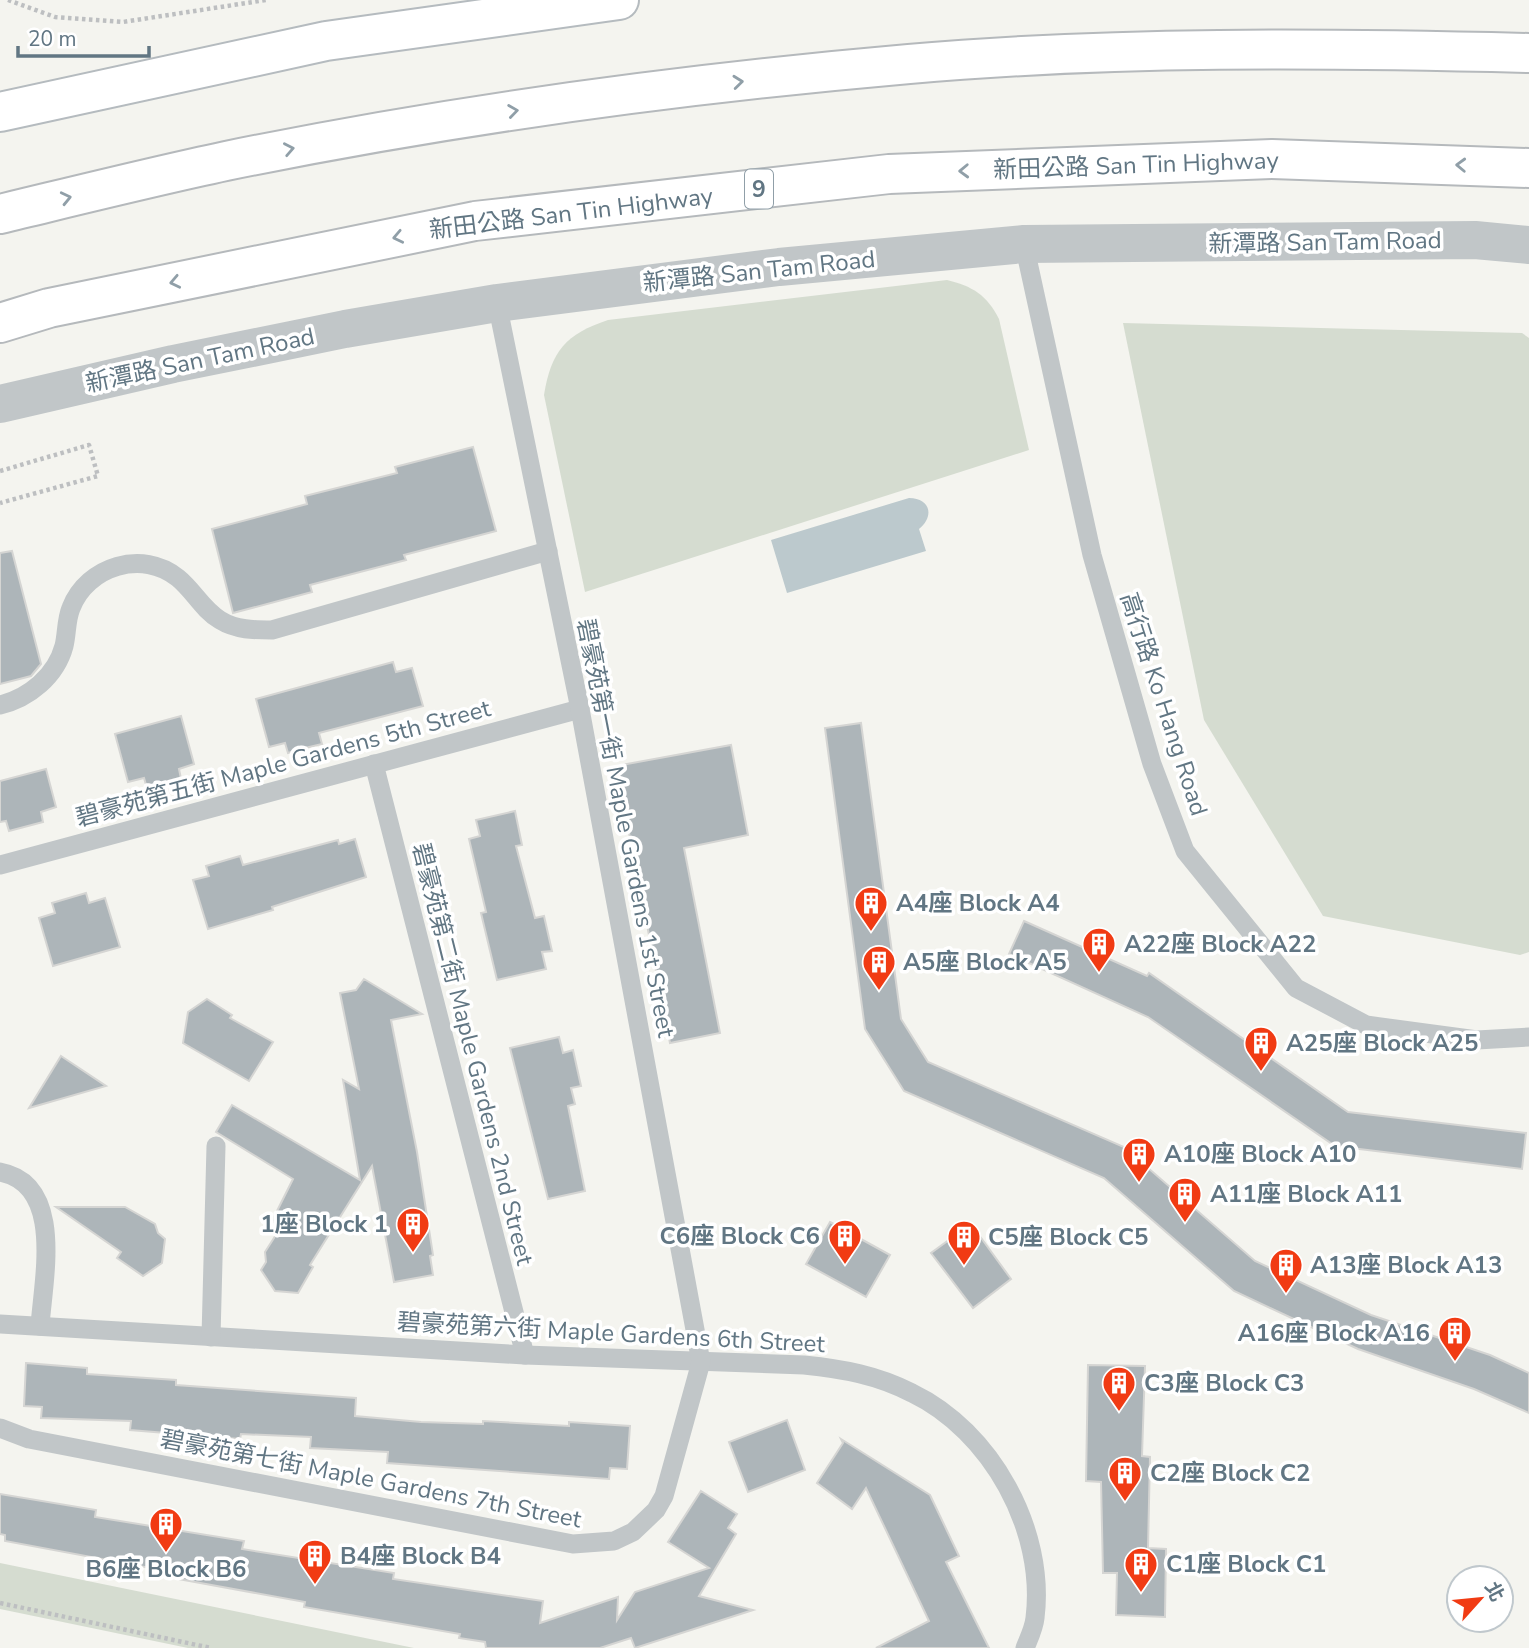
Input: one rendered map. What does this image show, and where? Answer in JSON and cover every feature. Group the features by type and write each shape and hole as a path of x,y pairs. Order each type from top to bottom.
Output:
{"main road":[{"path":"0,112 326,41 619,0"},
{"path":"0,214 225,161 411,127 656,90 912,64 1121,53 1359,49 1529,53"},
{"name":"新田公路 San Tin Highway","path":"0,323 49,308 475,221 889,174 1272,159 1529,168"}],"street":[{"name":"新潭路 San Tam Road","path":"0,404 173,364 497,303 779,267 1024,244 1475,240 1529,244"}],"lane":[{"name":"高行路 Ko Hang Road","path":"1024,244 1092,555 1152,764 1185,851 1296,988 1366,1025 1478,1040 1529,1037"},
{"name":"碧豪苑第一街 Maple Gardens 1st Street","path":"497,303 580,709 701,1363"},
{"path":"0,705 30,692 47,678 64,647 71,608 82,590 97,575 117,566 138,564 159,567 178,578 205,609 221,621 240,628 264,630 548,551"},
{"name":"碧豪苑第五街 Maple Gardens 5th Street","path":"0,865 580,709"},
{"name":"碧豪苑第二街 Maple Gardens 2nd Street","path":"374,764 525,1355"},
{"path":"211,1337 216,1146"},
{"path":"0,1172 26,1185 40,1202 46,1223 40,1326"},
{"name":"碧豪苑第六街 Maple Gardens 6th Street","path":"0,1324 525,1355 843,1369 891,1383 915,1394 947,1415 975,1441 999,1471 1017,1506 1029,1542 1035,1580 1035,1619 1026,1648"},
{"name":"碧豪苑第七街 Maple Gardens 7th Street","path":"0,1428 29,1439 573,1544 593,1545 614,1541 633,1532 656,1510 664,1496 701,1363"}],"path":[{"path":"8,0 55,17 123,22 266,0"},
{"path":"0,471 89,445 98,476 0,503"},
{"path":"0,1603 211,1648"}],"shaded area":[{"path":"947,280 978,293 999,319 1029,450 585,592 544,395 556,356 571,338 608,320"},
{"path":"1123,323 1522,333 1529,338 1529,952 1520,955 1323,916 1204,720"},
{"path":"909,498 922,501 928,509 927,519 919,529 926,551 787,593 771,540"},
{"path":"0,1563 414,1648 188,1648 0,1609"}],"building":[{"path":"473,447 496,531 404,555 406,560 310,585 312,592 233,613 212,529 307,504 305,496 397,473 395,467"},
{"path":"12,551 41,664 31,676 0,684 0,553"},
{"path":"393,662 396,672 412,668 423,706 319,733 322,744 288,753 285,743 269,747 256,699"},
{"path":"181,716 194,764 179,769 181,779 147,788 144,778 128,782 115,734"},
{"path":"861,723 901,1019 928,1062 1124,1147 1255,1261 1371,1315 1490,1355 1529,1373 1529,1413 1474,1389 1358,1349 1234,1291 1104,1178 904,1091 865,1029 825,728"},
{"path":"731,745 748,835 684,848 720,1033 670,1043 616,766"},
{"path":"46,769 56,807 41,812 43,822 9,831 6,821 0,822 0,781"},
{"path":"515,811 522,845 516,846 535,918 544,916 552,951 542,952 546,969 497,980 481,913 486,912 469,839 480,836 476,820"},
{"path":"355,839 366,877 272,907 273,910 208,929 193,880 209,876 206,866 240,856 243,865 338,840 339,844"},
{"path":"86,893 89,903 105,898 120,947 53,966 39,918 55,913 52,903"},
{"path":"1024,921 1147,976 1149,973 1348,1112 1526,1133 1522,1169 1335,1146 1148,1017 1009,954"},
{"path":"364,979 422,1014 391,1020 417,1152 433,1255 430,1256 433,1275 394,1282 372,1166 310,1265 313,1267 298,1293 275,1291 261,1270 266,1262 265,1252 281,1227 272,1221 293,1179 216,1132 232,1105 360,1180 343,1080 359,1089 340,993 356,990"},
{"path":"207,999 232,1015 230,1018 273,1042 249,1081 183,1043 188,1012"},
{"path":"559,1037 563,1053 573,1050 581,1086 571,1088 575,1104 568,1106 585,1191 548,1199 510,1048"},
{"path":"61,1056 106,1086 29,1108"},
{"path":"56,1207 125,1207 155,1224 158,1233 165,1239 162,1263 143,1276 117,1258 121,1252"},
{"name":"C6座 Block C6","path":"830,1222 890,1255 866,1297 806,1264"},
{"name":"C5座 Block C5","path":"971,1224 1011,1279 973,1308 931,1253"},
{"path":"26,1363 87,1368 87,1374 176,1380 176,1385 356,1398 355,1416 421,1422 483,1424 483,1421 569,1426 569,1422 630,1426 627,1469 610,1468 609,1479 387,1463 388,1452 310,1448 311,1437 241,1434 240,1439 130,1430 131,1421 41,1418 42,1407 24,1406"},
{"path":"1088,1365 1145,1366 1142,1456 1150,1457 1148,1548 1166,1549 1165,1617 1116,1615 1117,1573 1103,1573 1101,1482 1086,1481"},
{"path":"787,1420 805,1470 748,1492 729,1442"},
{"path":"841,1439 930,1495 959,1556 946,1562 989,1648 876,1648 929,1621 866,1488 852,1509 817,1483 843,1443"},
{"path":"701,1491 737,1514 728,1528 736,1534 699,1596 753,1610 635,1648 631,1638 600,1648 486,1648 485,1642 459,1638 460,1634 304,1607 305,1602 156,1575 156,1569 5,1541 5,1535 0,1534 0,1494 96,1510 95,1517 244,1541 242,1549 394,1573 393,1579 543,1601 540,1623 618,1597 617,1620 635,1592 709,1568 668,1542"}],"place":[{"name":"A4座 Block A4","path":"871,933"},
{"name":"A22座 Block A22","path":"1099,974"},
{"name":"A5座 Block A5","path":"879,992"},
{"name":"A25座 Block A25","path":"1261,1073"},
{"name":"A10座 Block A10","path":"1139,1184"},
{"name":"A11座 Block A11","path":"1185,1224"},
{"name":"1座 Block 1","path":"413,1254"},
{"name":"C6座 Block C6","path":"845,1266"},
{"name":"C5座 Block C5","path":"964,1267"},
{"name":"A13座 Block A13","path":"1286,1295"},
{"name":"A16座 Block A16","path":"1455,1363"},
{"name":"C3座 Block C3","path":"1119,1413"},
{"name":"C2座 Block C2","path":"1125,1503"},
{"name":"B6座 Block B6","path":"166,1554"},
{"name":"B4座 Block B4","path":"315,1586"},
{"name":"C1座 Block C1","path":"1141,1594"}]}
